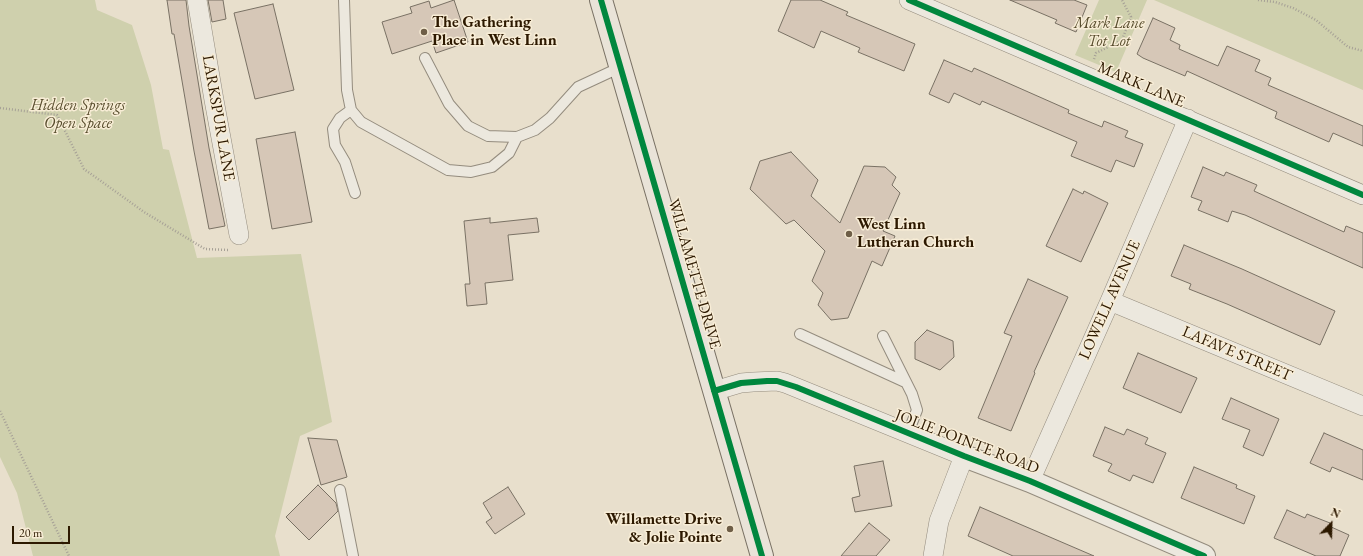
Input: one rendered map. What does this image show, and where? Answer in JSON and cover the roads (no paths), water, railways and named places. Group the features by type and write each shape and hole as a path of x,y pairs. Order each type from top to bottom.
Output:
{"main road":[{"name":"WILLAMETTE DRIVE","path":"601,0 762,556"}],"street":[{"name":"LARKSPUR LANE","path":"197,0 239,235"},
{"name":"MARK LANE","path":"909,0 1363,195"},
{"name":"LOWELL AVENUE","path":"1030,481 1188,120"},
{"name":"LAFAVE STREET","path":"1110,301 1363,406"},
{"name":"JOLIE POINTE ROAD","path":"714,391 741,383 777,381 785,383 908,434 1030,481 1204,556"},
{"path":"933,556 939,522 964,456"}],"lane":[{"path":"344,0 347,90 351,110 361,122 448,170 471,172 492,167 509,153 517,137"},
{"path":"425,58 449,104 468,126 488,136 517,137 535,130 550,118 578,87 621,66"},
{"path":"351,110 340,118 333,129 335,145 345,162 355,193"},
{"path":"800,334 905,382"},
{"path":"883,336 912,394 917,410 908,434"},
{"path":"340,490 353,556"}],"place":[{"name":"The Gathering Place in West Linn","path":"424,32"},
{"name":"West Linn Lutheran Church","path":"849,234"},
{"name":"Willamette Drive & Jolie Pointe","path":"730,529"}],"park label":[{"name":"Mark Lane Tot Lot","path":"1109,33"},
{"name":"Hidden Springs Open Space","path":"78,115"}]}
